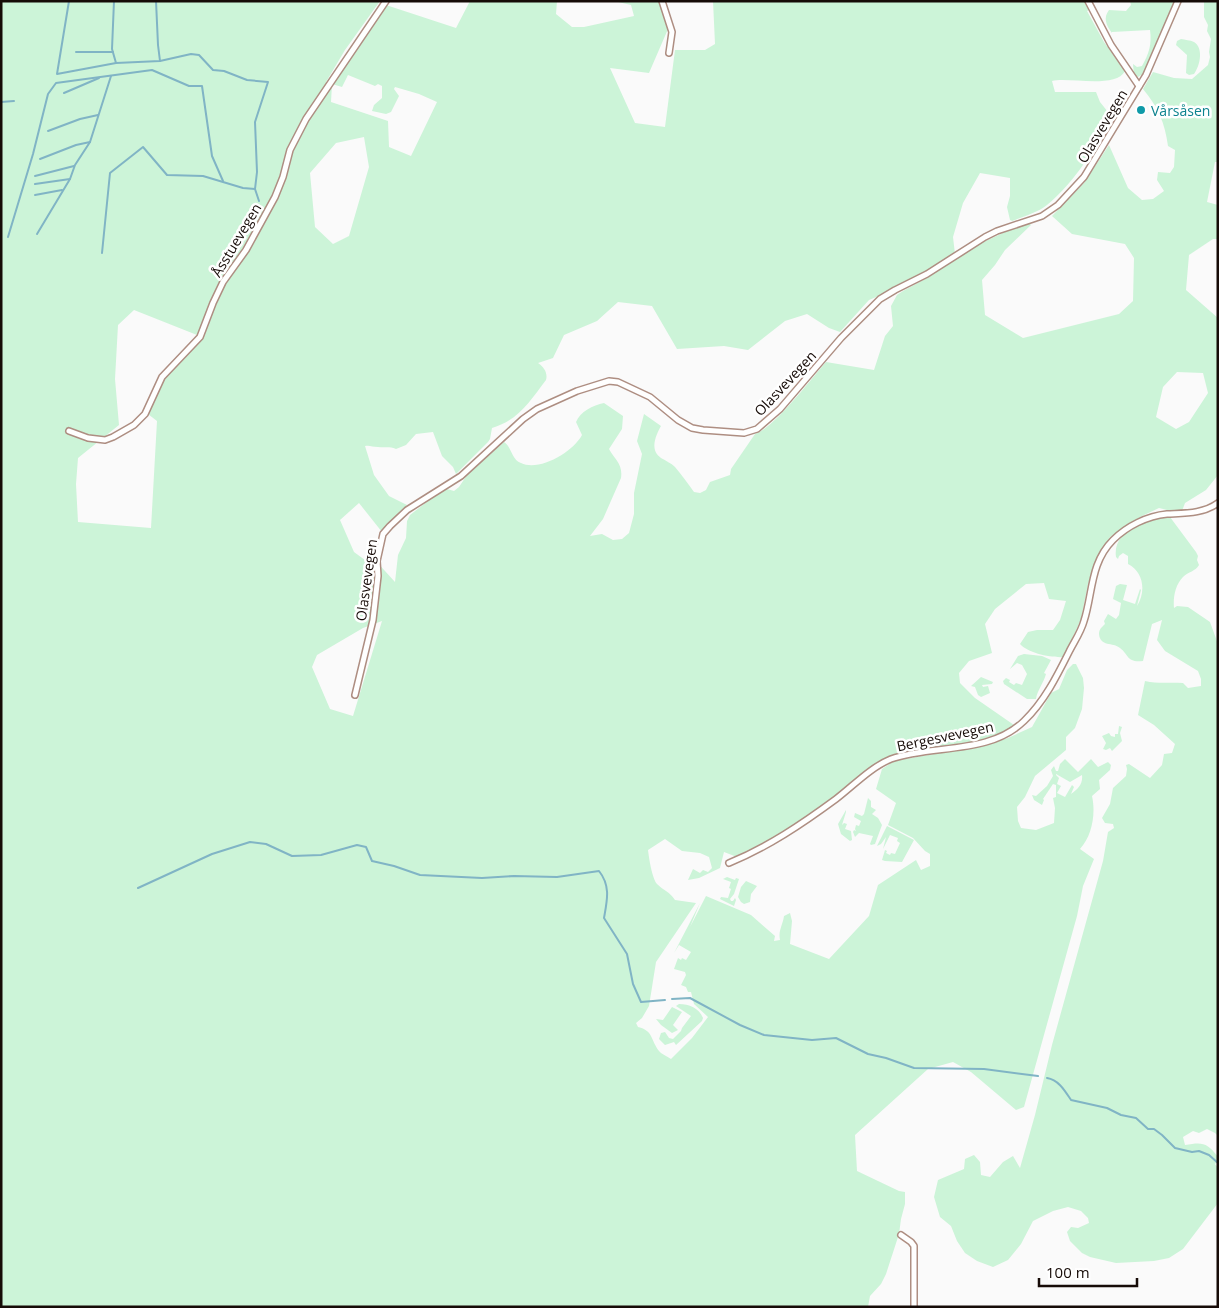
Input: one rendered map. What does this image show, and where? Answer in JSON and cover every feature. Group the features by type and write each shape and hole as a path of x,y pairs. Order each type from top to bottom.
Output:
{"street":[{"name":"Åsstuevegen","path":"69,431 88,438 105,440 134,425 145,414 162,377 200,337 223,282 246,250 275,197 283,177 290,150 306,119 386,1"},
{"path":"662,1 672,32 669,53"},
{"path":"1088,1 1111,45 1139,86"},
{"name":"Olasvevegen","path":"355,695 373,620 378,576 377,561 383,534 396,519 461,476 523,418 536,409 564,396 609,381 618,382 650,397 678,420 692,428 744,433 757,429 780,409 841,338 880,299 927,274 985,237 1042,216 1058,205 1084,177 1139,86 1154,58 1178,1"},
{"name":"Bergesvevegen","path":"729,863 750,855 777,840 890,759 909,754 976,744 1011,732 1035,710 1052,685 1084,621 1090,586 1100,557 1113,540 1132,526 1150,518 1203,511 1218,504"},
{"path":"901,1235 912,1242 914,1246 914,1307"}],"green space":[{"path":"1,1 380,1 345,50 326,82 331,84 386,5 456,28 470,1 557,1 556,14 572,27 584,27 634,16 631,5 614,1 659,1 668,29 649,73 610,68 635,123 665,127 675,50 705,50 715,44 713,1 1084,1 1089,10 1087,11 1104,42 1125,71 1112,80 1052,81 1055,92 1096,92 1100,102 1108,112 1099,137 1085,163 1067,186 1047,205 1012,221 1010,220 1007,207 1010,196 1010,178 980,173 963,203 953,237 955,254 919,276 869,300 840,332 829,328 807,314 785,321 748,350 724,346 677,349 652,306 618,302 597,321 564,335 553,358 538,363 545,370 546,380 535,395 517,415 492,428 488,442 456,474 453,467 442,456 433,432 416,434 406,445 396,449 365,446 374,475 389,496 407,505 382,532 359,503 340,520 354,552 369,563 375,560 395,582 398,555 406,538 407,521 410,515 437,494 447,489 454,491 467,475 504,442 515,459 521,463 537,465 555,459 571,448 582,435 576,422 578,418 591,407 604,403 623,416 622,429 609,449 620,466 621,478 603,519 590,536 602,534 613,540 622,539 629,533 634,514 634,493 642,454 637,441 644,414 661,426 654,447 657,455 675,467 694,492 700,493 706,490 710,482 730,475 731,469 755,434 772,423 782,413 826,362 874,370 885,336 893,326 891,306 897,295 927,278 975,246 1029,223 1031,225 1005,250 982,280 985,315 1023,338 1119,314 1133,301 1134,258 1125,244 1072,234 1052,216 1084,183 1109,145 1128,188 1142,200 1153,199 1164,191 1157,180 1158,172 1170,173 1174,167 1175,150 1168,146 1160,116 1153,102 1143,89 1153,72 1174,78 1192,79 1208,65 1211,39 1204,17 1204,1 1218,1 1218,162 1215,162 1207,202 1218,205 1218,239 1213,239 1189,255 1186,290 1218,318 1218,475 1206,490 1185,503 1182,511 1175,512 1159,508 1142,516 1110,537 1098,555 1088,584 1081,619 1064,657 1040,654 1028,650 1020,644 1028,632 1053,630 1060,620 1066,601 1049,599 1044,583 1026,584 995,609 985,624 992,653 969,661 959,673 960,683 975,698 1014,725 1005,733 985,740 892,757 781,837 737,857 724,852 720,868 699,878 688,880 693,869 700,873 703,870 708,872 712,868 709,857 700,853 682,851 665,839 648,850 652,873 657,884 675,900 696,903 656,962 649,1006 642,1018 636,1023 638,1027 650,1034 661,1053 671,1059 692,1038 708,1017 694,1004 691,992 688,992 686,987 681,985 686,975 685,972 674,969 678,958 686,960 691,952 679,945 674,953 700,903 690,927 706,896 751,915 775,936 774,941 780,940 784,916 790,913 792,921 790,944 829,959 869,916 878,885 916,860 921,870 930,866 930,854 913,838 888,825 896,803 876,789 882,769 894,761 980,746 1008,738 1032,727 1051,693 1059,689 1067,670 1073,664 1076,664 1083,678 1082,709 1075,728 1066,737 1066,750 1035,776 1025,797 1017,807 1018,821 1021,828 1036,830 1054,823 1055,808 1053,798 1056,797 1056,785 1053,784 1043,799 1042,805 1034,800 1032,795 1036,796 1047,786 1053,776 1051,770 1054,766 1056,771 1058,771 1060,764 1065,759 1078,772 1091,759 1098,767 1108,762 1111,765 1110,770 1099,780 1100,789 1092,796 1094,810 1092,824 1088,838 1080,849 1094,859 1083,886 1077,916 1024,1107 1016,1110 971,1072 953,1062 928,1069 855,1135 857,1171 905,1192 905,1204 899,1234 886,1274 881,1284 870,1296 868,1307 1,1307","holes":["348,75 375,86 378,84 382,86 382,98 374,105 372,111 386,114 391,112 399,96 394,89 395,87 437,102 411,156 389,147 388,121 331,102 332,84 342,87","364,137 369,167 349,236 333,244 315,227 310,173 336,143","134,310 197,335 197,338 173,362 157,382 144,411 157,421 151,528 78,522 76,484 78,458 119,425 115,379 118,325","1177,372 1203,373 1208,393 1189,422 1176,429 1156,417 1163,387","382,621 353,716 330,709 312,667 317,655 363,628","1056,774 1070,782 1082,775 1080,786 1071,794 1074,787 1072,785 1065,797 1057,793 1061,786 1057,784 1059,778"]},
{"path":"1130,1 1175,1 1148,66 1143,74 1138,77 1134,75 1133,64 1137,67 1142,66 1144,62 1150,44 1150,30 1112,33 1106,22 1109,10 1126,11 1131,5"},
{"path":"1181,39 1194,42 1199,48 1199,62 1194,74 1189,75 1186,73 1187,55 1176,45 1177,41"},
{"path":"1170,517 1196,552 1199,565 1183,577 1178,584 1174,596 1174,608 1177,606 1188,607 1210,622 1218,644 1218,1136 1207,1129 1199,1133 1193,1131 1183,1137 1185,1145 1204,1144 1211,1148 1218,1157 1218,1161 1215,1164 1218,1168 1218,1203 1183,1249 1169,1258 1154,1261 1116,1263 1090,1257 1082,1253 1070,1241 1067,1232 1071,1227 1078,1228 1089,1223 1088,1218 1081,1211 1068,1207 1053,1211 1033,1221 1021,1244 1008,1260 993,1267 977,1261 965,1253 957,1241 951,1226 940,1217 934,1197 938,1180 964,1169 965,1159 974,1155 980,1162 981,1175 990,1177 1003,1162 1013,1156 1020,1168 1103,861 1108,832 1114,828 1113,824 1105,823 1102,818 1110,804 1113,788 1126,776 1126,765 1129,764 1150,778 1162,765 1164,754 1172,753 1175,744 1154,725 1138,715 1145,681 1183,683 1188,688 1201,686 1198,671 1165,651 1157,640 1162,620 1152,624 1143,661 1131,660 1117,646 1104,643 1099,634 1108,614 1116,619 1119,615 1121,603 1113,599 1116,586 1120,584 1127,585 1123,600 1135,604 1140,589 1137,606 1142,595 1140,577 1128,564 1128,556 1123,553 1118,559 1116,557 1116,548 1120,540 1133,527 1152,520"},
{"path":"1024,654 1042,656 1051,660 1044,673 1046,674 1036,699 1027,699 1004,684 1003,681 1006,678 1014,685 1016,683 1022,685 1027,674 1022,665 1017,663 1010,669 1018,656"},
{"path":"981,677 993,682 992,684 982,685 983,687 988,686 990,693 981,697 978,695 975,687 971,686"},
{"path":"1119,726 1122,727 1120,733 1122,741 1112,751 1110,748 1103,749 1106,743 1102,736 1109,733 1115,737 1115,734 1118,734"},
{"path":"868,798 871,801 871,807 876,810 872,814 878,818 882,825 875,844 871,845 873,836 859,833 855,837 853,832 854,830 856,831 856,825 859,826 861,821 854,817 855,813 862,816 864,814"},
{"path":"846,810 842,825 844,823 847,824 845,829 851,831 852,840 850,841 841,834 838,824"},
{"path":"887,826 914,840 902,862 882,860 885,850 890,855 891,853 895,854 900,843 897,841 898,838 890,835 883,849 886,837 877,846"},
{"path":"727,877 735,880 736,878 739,879 734,894 730,899 733,901 735,898 734,906 720,899 721,897 728,898 731,889 729,888 731,882 723,879"},
{"path":"746,881 757,886 751,894 750,902 744,904 738,897 741,887"},
{"path":"679,1004 696,1009 703,1018 702,1021 676,1045 674,1042 665,1045 659,1039 661,1033 665,1032 669,1038 673,1039 691,1016 676,1006"},
{"path":"672,1007 682,1012 673,1025 678,1030 672,1033 656,1019 663,1020"}],"waterway":[{"path":"69,1 57,74 116,63 160,61 191,54 199,55 213,70 224,71 247,80 268,82 255,122 257,172 255,189"},
{"path":"114,1 112,49 116,63"},
{"path":"156,1 160,61"},
{"path":"76,52 113,52"},
{"path":"8,237 33,154 48,94 56,83 152,70 189,86 202,86 212,156 223,181"},
{"path":"37,234 70,179 75,165 90,142 111,76"},
{"path":"64,93 99,78"},
{"path":"1,102 14,101"},
{"path":"48,131 80,119 98,115"},
{"path":"40,159 76,145 90,142"},
{"path":"102,253 110,173 143,147 167,175 203,176 243,188 255,189 259,201"},
{"path":"35,176 74,166"},
{"path":"35,184 70,179"},
{"path":"35,195 62,190"},
{"path":"138,888 212,854 250,842 266,844 292,856 321,855 357,845 366,847 372,861 420,875 482,878 514,876 557,877 599,871 607,888 604,918 627,954 633,984 641,1002 665,1000"},
{"path":"672,999 690,998 740,1025 764,1035 812,1040 836,1038 868,1054 914,1068 984,1069 1038,1076"},
{"path":"1047,1078 1058,1083 1071,1100 1107,1108 1121,1115 1136,1118 1148,1129 1154,1129 1162,1135 1175,1148 1192,1152 1199,1151 1209,1155 1218,1163"}],"place":[{"name":"Vårsåsen","path":"1141,110"}]}
